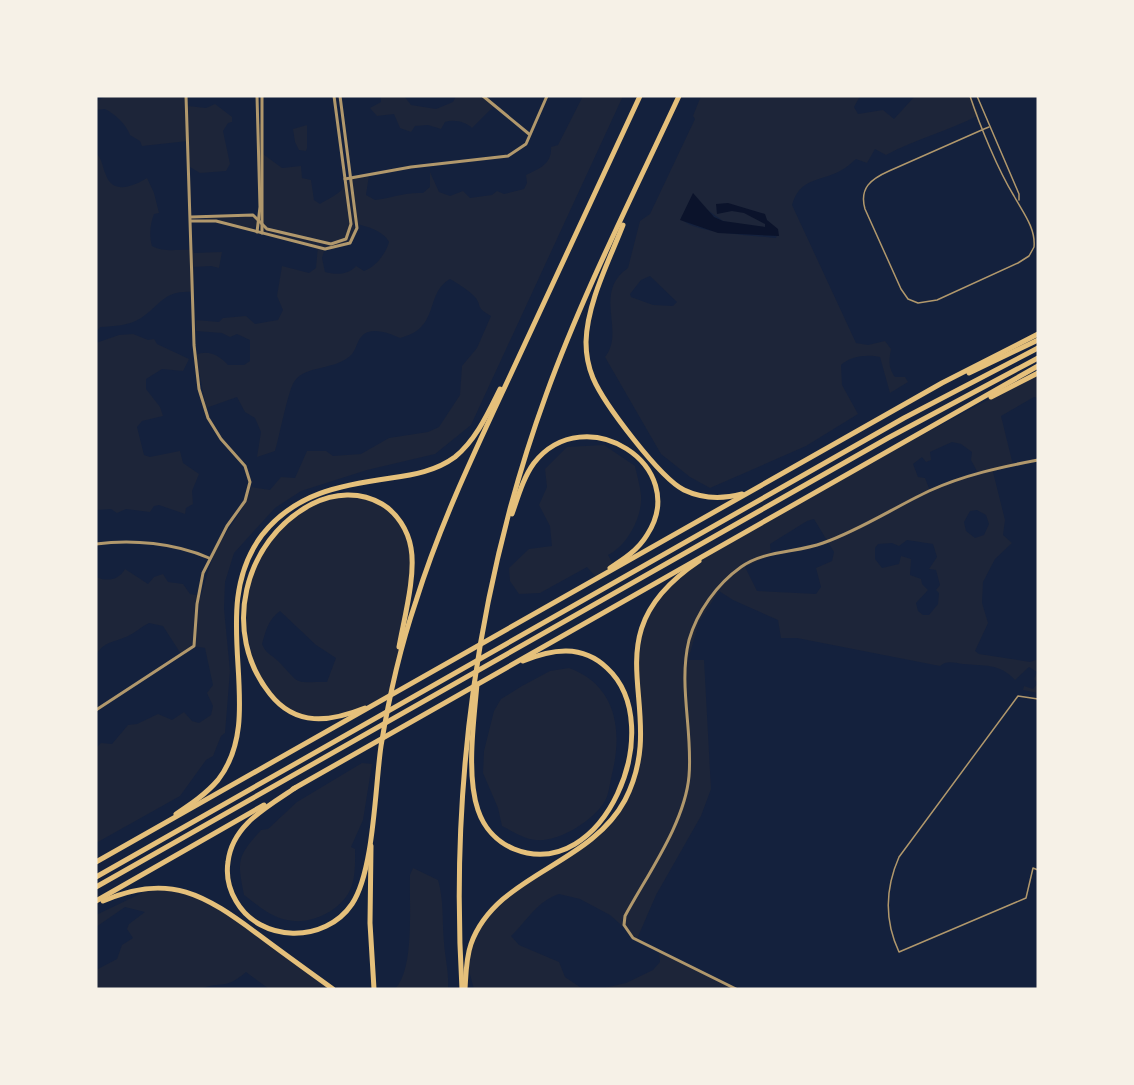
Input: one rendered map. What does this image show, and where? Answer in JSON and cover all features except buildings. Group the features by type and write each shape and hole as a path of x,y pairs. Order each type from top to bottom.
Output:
{"highway":[{"path":"392,686 408,626 435,546 639,96"},
{"path":"463,989 459,851 482,634 501,544 527,449 550,386 586,296 679,96"},
{"path":"635,190 587,329 587,358 593,379 656,466 682,489 702,496 721,497 745,493 763,485"},
{"path":"96,862 908,403 1038,334"},
{"path":"908,403 1038,340"},
{"path":"96,877 904,418 1038,348"},
{"path":"140,838 205,793 222,774 232,756 238,722 236,597 244,568 263,534 286,511 320,492 342,485 420,473 454,457 476,434 523,349"},
{"path":"96,887 888,438 1038,358"},
{"path":"96,902 1038,366"},
{"path":"915,436 1038,373"},
{"path":"501,544 527,474 548,450 565,441 585,437 606,439 624,446 639,458 652,479 657,503 654,520 647,537 635,550 579,589"},
{"path":"295,788 243,827 230,850 227,870 233,895 246,915 266,927 292,934 310,932 328,925 344,914 356,897 368,848 378,767 412,565 408,535 392,511 376,501 350,494 323,499 303,509 280,527 256,561 244,607 248,651 257,673 272,697 286,710 301,717 332,719 383,701"},
{"path":"463,989 470,948 487,915 508,895 592,840 621,807 633,778 639,751 637,653 644,620 657,597 674,579 737,536"},
{"path":"474,701 474,788 477,810 487,829 504,844 531,853 559,851 581,839 610,808 628,769 631,723 619,682 596,659 567,650 541,654 497,673"},
{"path":"374,989 370,883 378,767"},
{"path":"96,902 145,888 166,887 193,893 218,905 333,989"}],"street":[{"path":"96,710 191,648 196,639 199,590 209,558 248,494 248,474 238,457 211,424 199,389 194,345 186,96"},
{"path":"256,96 260,232"},
{"path":"260,232 263,227 262,96"},
{"path":"191,219 253,215 263,227 331,244 349,236 351,224 334,96"},
{"path":"191,219 216,220 330,250 354,240 357,223 339,96"},
{"path":"483,96 529,134"},
{"path":"345,178 411,167 508,156 526,144 547,96"},
{"path":"338,125 343,124"},
{"path":"351,224 357,223"},
{"path":"736,989 633,938 624,925 625,916 675,823 686,795 689,761 686,656 692,633 704,608 721,585 745,564 763,556 806,548 833,539 929,491 963,478 1038,460"},
{"path":"96,544 112,542 149,544 181,548 209,558"}],"lane":[{"path":"970,96 984,129 1014,196 1019,201 1034,237 1033,250 1026,259 932,301 918,303 906,296 866,210 863,197 866,187 876,177 984,129 989,127"},
{"path":"977,96 1019,194 1019,201"},
{"path":"1038,699 1018,696 899,857 889,888 888,905 889,924 899,952 1026,898 1033,868 1038,870"}],"shaded area":[{"path":"107,96 187,96 188,106 206,108 215,104 232,117 232,122 228,123 223,131 230,164 226,171 200,173 190,167 188,141 142,146 140,141 130,135 123,123 113,114 105,109 96,110 96,101"},
{"path":"381,96 404,96 411,105 436,109 453,102 456,96 483,96 494,106 472,128 452,121 445,122 441,129 428,125 415,126 411,132 400,128 394,114 377,116 370,108 381,102"},
{"path":"583,96 623,96 471,425 435,454 367,470 301,491 275,508 234,553 225,582 224,609 230,671 225,733 221,736 213,756 206,760 180,796 96,843 96,748 101,743 112,744 128,725 137,724 158,714 172,720 184,712 192,721 199,723 211,715 213,706 207,693 213,685 205,648 193,646 181,654 163,626 149,623 130,635 104,646 96,655 96,577 112,579 119,576 125,569 148,584 154,577 163,574 168,582 183,584 190,594 201,596 215,552 241,511 251,487 270,490 281,477 295,478 307,451 326,451 333,456 361,454 389,438 428,432 439,427 460,395 462,366 477,348 491,316 481,308 473,295 450,279 437,293 427,319 413,333 400,338 380,332 368,332 362,336 352,354 346,359 299,376 289,395 275,451 257,457 261,432 255,418 245,412 237,397 206,408 196,355 209,353 218,356 228,365 244,365 250,361 250,340 237,334 230,337 222,333 196,331 196,320 219,322 223,318 246,316 255,324 278,320 283,310 277,296 282,266 309,273 316,268 318,246 260,232 257,124 262,124 263,154 282,168 301,166 302,178 311,180 314,200 320,204 344,187 346,177 369,175 366,195 375,200 423,193 430,187 430,172 439,192 450,196 463,191 470,198 492,195 497,191 504,194 524,189 527,183 526,175 544,165 551,153 551,147 558,145","holes":["354,224 374,229 387,238 389,242 386,251 373,266 364,271 356,266 342,274 325,272 322,258 325,248 349,242 355,231"]},
{"path":"701,96 860,96 854,107 858,114 883,110 894,119 915,96 971,96 979,115 886,155 875,149 867,163 856,159 840,171 805,185 795,196 792,205 856,343 868,345 885,341 891,349 891,370 895,377 905,377 908,382 890,393 880,357 864,356 849,360 841,365 842,385 858,414 806,446 710,488 690,477 661,454 605,357 611,347 610,300 612,289 618,278 628,268 640,221 650,214 695,119 693,116","holes":["692,199 723,221 777,235 776,238 710,230 687,223 681,218","650,276 677,302 673,306 653,305 631,297 630,294 641,280"]},
{"path":"307,125 307,148 306,151 299,150 293,129"},
{"path":"96,153 109,181 114,185 125,187 147,178 159,213 154,214 152,222 150,234 152,246 167,250 193,250 194,253 222,252 219,268 194,267 194,292 176,293 164,299 136,321 100,327 96,332"},
{"path":"693,193 714,217 723,221 765,227 765,224 744,213 732,211 717,214 716,204 728,203 765,214 767,220 778,229 779,236 718,233 680,220"},
{"path":"253,215 258,218 257,225 252,230 206,220 206,216"},
{"path":"133,334 148,340 154,339 157,344 189,359 183,371 162,369 146,379 146,389 160,407 163,416 142,421 137,427 144,455 150,457 180,451 183,463 199,474 192,491 193,504 186,508 185,514 159,505 154,506 150,512 126,509 117,513 111,509 96,510 96,343 119,335"},
{"path":"1038,374 1038,398 1034,397 1001,416 1013,465 993,472 1005,520 1003,535 1012,543 995,559 983,582 982,603 988,623 975,651 979,654 1030,662 1038,659 1038,683 1034,679 1037,672 1029,667 1015,680 991,666 951,662 940,666 797,638 781,638 778,620 733,600 719,591 699,622 688,660 704,660 711,789 701,816 656,895 637,939 610,915 580,899 559,894 538,906 511,936 519,945 559,962 565,977 583,989 474,989 469,962 475,937 488,917 506,899 594,839 611,822 627,796 636,771 640,745 641,643 649,613 663,592 679,576 726,544","holes":["952,442 961,444 972,452 971,460 978,473 930,491 925,478 918,477 913,464 922,457 926,462 931,460 930,452","977,510 986,515 989,524 984,535 975,538 966,531 964,522 970,511","814,519 834,552 832,561 816,568 821,587 816,594 757,591 745,567 771,555 770,544","907,540 933,544 937,557 929,569 936,570 940,585 936,590 939,593 938,604 929,615 923,615 918,611 916,603 928,590 922,584 921,579 910,575 911,559 901,556 899,564 882,568 875,559 875,548 878,544 892,543 899,546"]},
{"path":"604,445 635,466 641,495 639,512 632,530 621,545 608,555 614,566 597,578 587,567 540,593 519,594 510,581 509,568 529,549 552,546 550,526 539,505 547,487 545,469 567,447"},
{"path":"361,496 371,498 393,510 405,530 410,556 410,586 406,617 389,697 349,714 322,719 306,716 286,707 270,692 259,673 251,650 247,625 247,601 251,578 264,548 289,522 330,497","holes":["280,611 316,645 336,658 327,682 298,681 267,652 262,644 270,622"]},
{"path":"569,668 585,676 597,686 606,697 612,711 617,741 608,795 600,808 575,829 555,838 536,840 502,826 498,808 483,773 484,751 494,711 501,699 550,671"},
{"path":"1038,683 1038,693 1023,690 1024,686 1033,689"},
{"path":"362,763 372,764 363,820 351,847 355,849 354,878 351,889 343,901 321,916 295,921 275,916 244,895 240,873 241,859 247,846 261,830 268,829 297,802"},
{"path":"413,868 438,880 442,903 448,989 395,989 406,967 410,935 410,875"},
{"path":"153,888 208,899 334,989 269,989 246,972 228,983 200,989 96,989 96,970 117,959 122,945 133,938 127,929 129,924 145,912 125,907 96,927 96,915 142,893 142,890"},
{"path":"659,951 738,989 600,989 626,983 653,970 660,962"}]}
